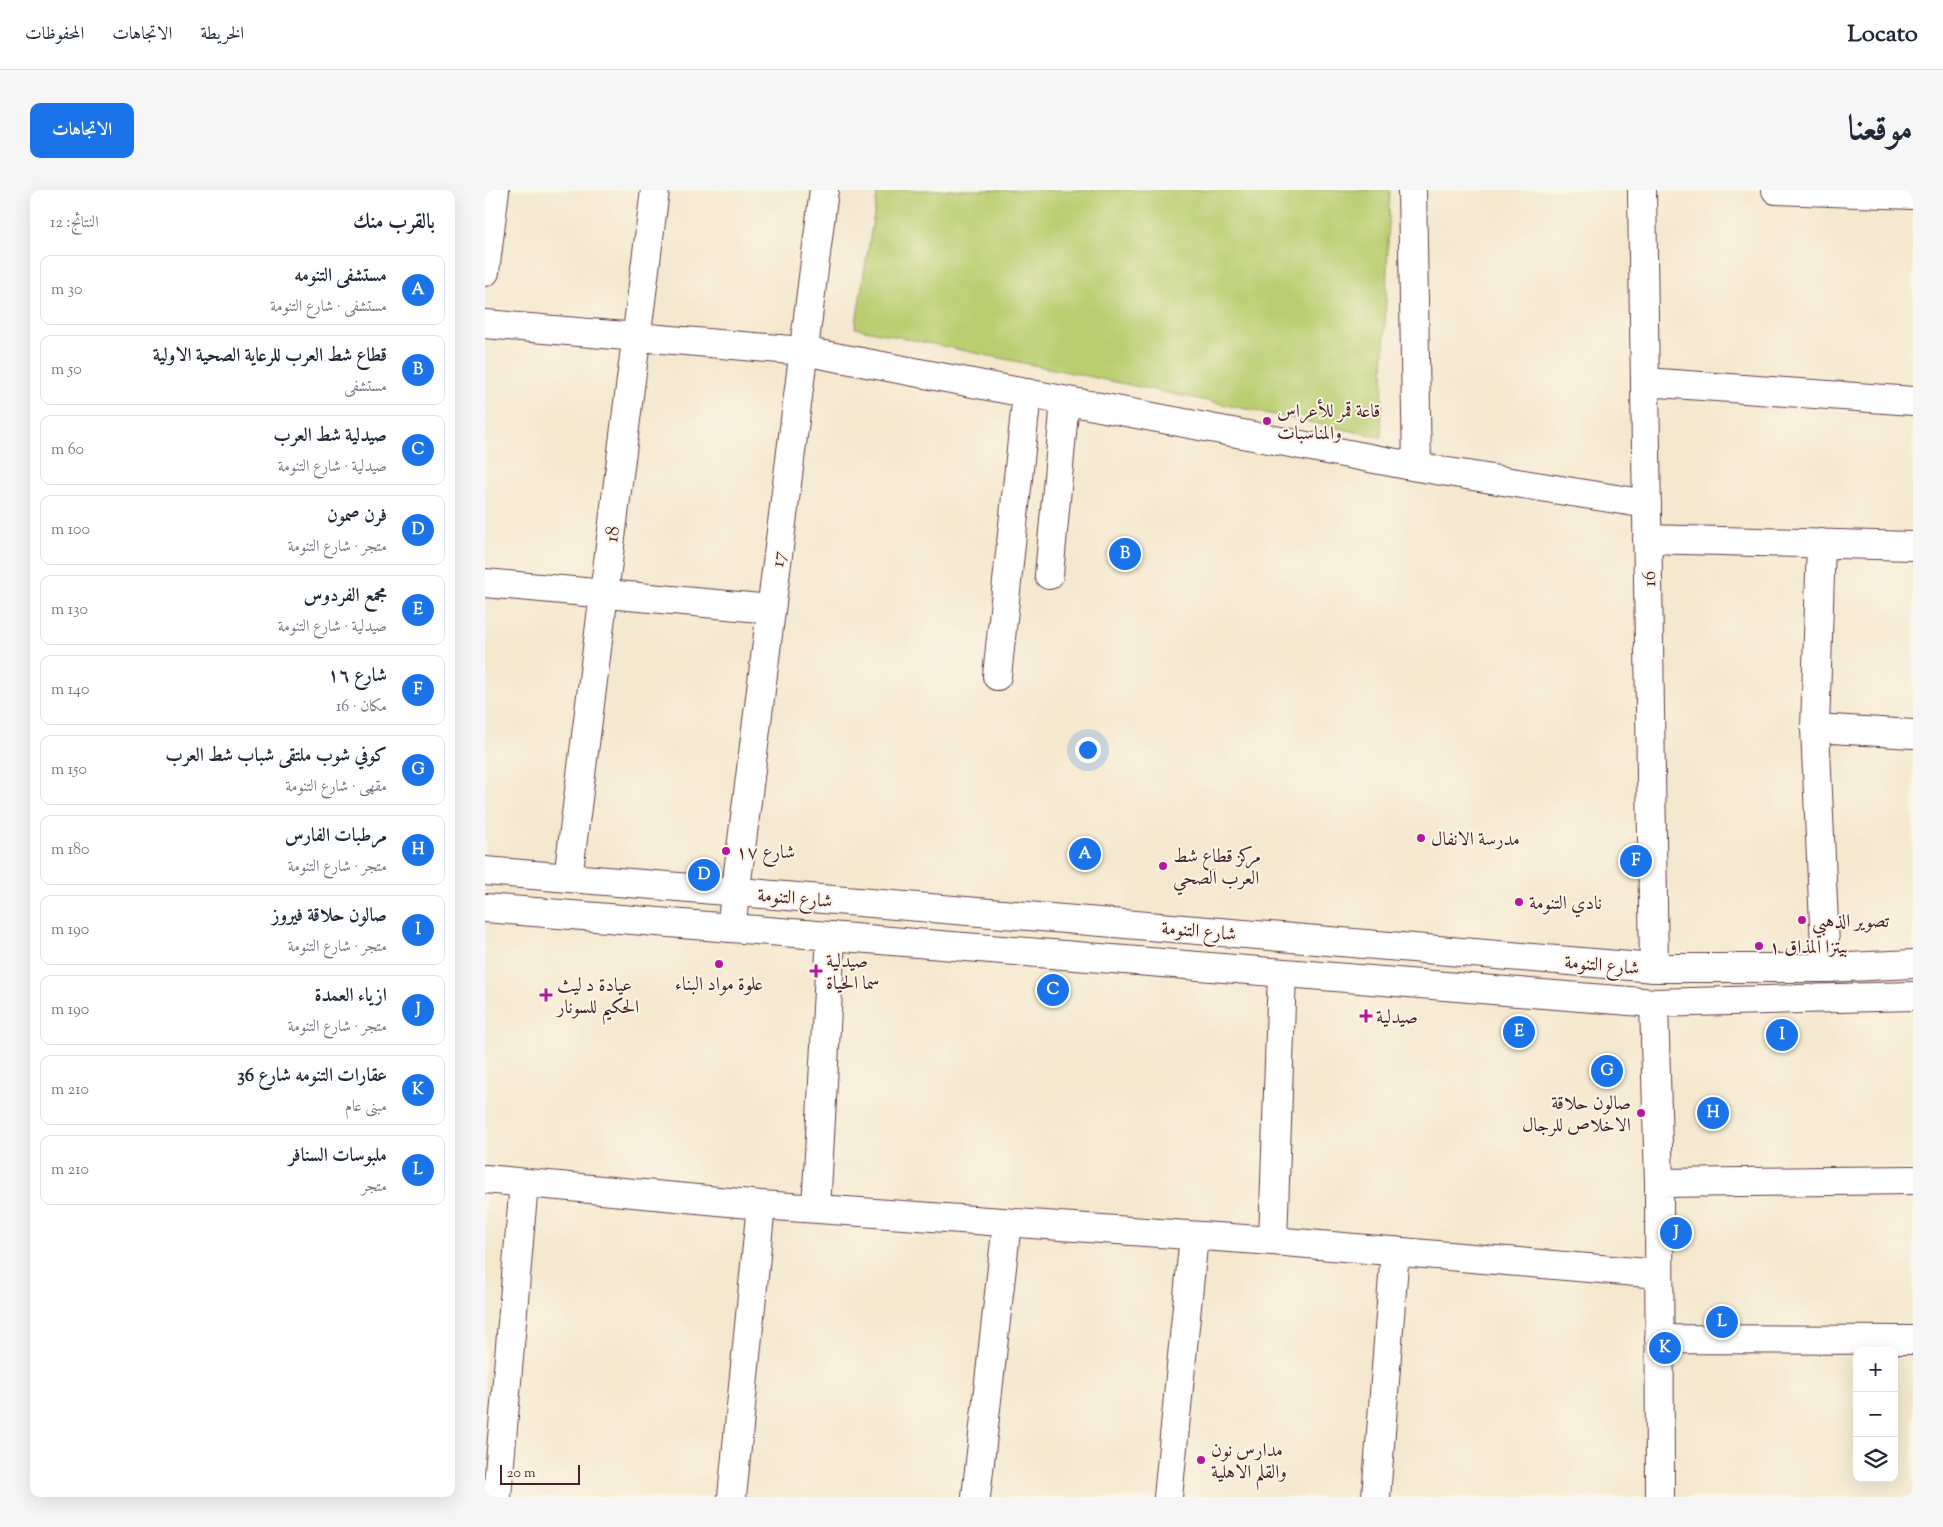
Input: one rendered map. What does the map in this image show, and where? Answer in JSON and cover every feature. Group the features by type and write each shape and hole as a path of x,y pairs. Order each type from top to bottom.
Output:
{"street":[{"path":"485,272 495,190"},
{"name":"18","path":"568,878 655,190"},
{"name":"17","path":"731,928 824,190"},
{"path":"1412,190 1417,467"},
{"name":"16","path":"1642,190 1654,1003 1659,1183 1660,1497"},
{"path":"1776,190 1861,191 1913,195"},
{"path":"485,324 803,351 1417,467 1647,504"},
{"path":"1645,382 1913,401"},
{"path":"997,676 1027,393"},
{"path":"1049,575 1065,401"},
{"path":"1647,539 1913,546"},
{"path":"1821,543 1815,728 1827,968"},
{"path":"485,583 771,609"},
{"path":"1815,728 1913,734"},
{"name":"شارع التنومة","path":"485,871 1654,968 1827,968 1913,964"},
{"name":"شارع التنومة","path":"485,908 1654,1003 1913,996"},
{"path":"816,1209 831,936"},
{"path":"1273,1241 1282,973"},
{"path":"485,1179 761,1205 1273,1241 1659,1274"},
{"path":"1659,1183 1913,1180"},
{"path":"497,1497 524,1183"},
{"path":"732,1497 761,1205"},
{"path":"976,1497 1007,1223"},
{"path":"1169,1497 1194,1236"},
{"path":"1376,1497 1395,1251"},
{"path":"1659,1340 1913,1340"}],"green space":[{"path":"878,190 1390,190 1381,437 855,328"}],"place":[{"name":"قاعة قمر للأعراس والمناسبات","path":"1267,421"},
{"name":"قطاع شط العرب للرعاية الصحية الاولية","path":"1125,554"},
{"name":"مدرسة الانفال","path":"1421,838"},
{"name":"شارع ١٧","path":"726,851"},
{"name":"مستشفى التنومه","path":"1085,854"},
{"name":"شارع ١٦","path":"1636,861"},
{"name":"مركز قطاع شط العرب الصحي","path":"1163,866"},
{"name":"فرن صمون","path":"704,875"},
{"name":"نادي التنومة","path":"1519,902"},
{"name":"تصوير الذهبي","path":"1802,920"},
{"name":"بيتزا المذاق ١","path":"1759,946"},
{"name":"علوة مواد البناء","path":"719,964"},
{"name":"صيدلية سما الحياة","path":"816,971"},
{"name":"صيدلية شط العرب","path":"1053,990"},
{"name":"عيادة د ليث الحكيم للسونار","path":"546,995"},
{"name":"صيدلية","path":"1366,1016"},
{"name":"مجمع الفردوس","path":"1519,1032"},
{"name":"صالون حلاقة فيروز","path":"1782,1035"},
{"name":"كوفي شوب ملتقى شباب شط العرب","path":"1607,1071"},
{"name":"صالون حلاقة الاخلاص للرجال","path":"1641,1113"},
{"name":"مرطبات الفارس","path":"1713,1113"},
{"name":"ازياء العمدة","path":"1676,1233"},
{"name":"ملبوسات السنافر","path":"1722,1322"},
{"name":"عقارات التنومه شارع 36","path":"1665,1348"},
{"name":"مدارس نون والقلم الاهلية","path":"1201,1460"}]}
